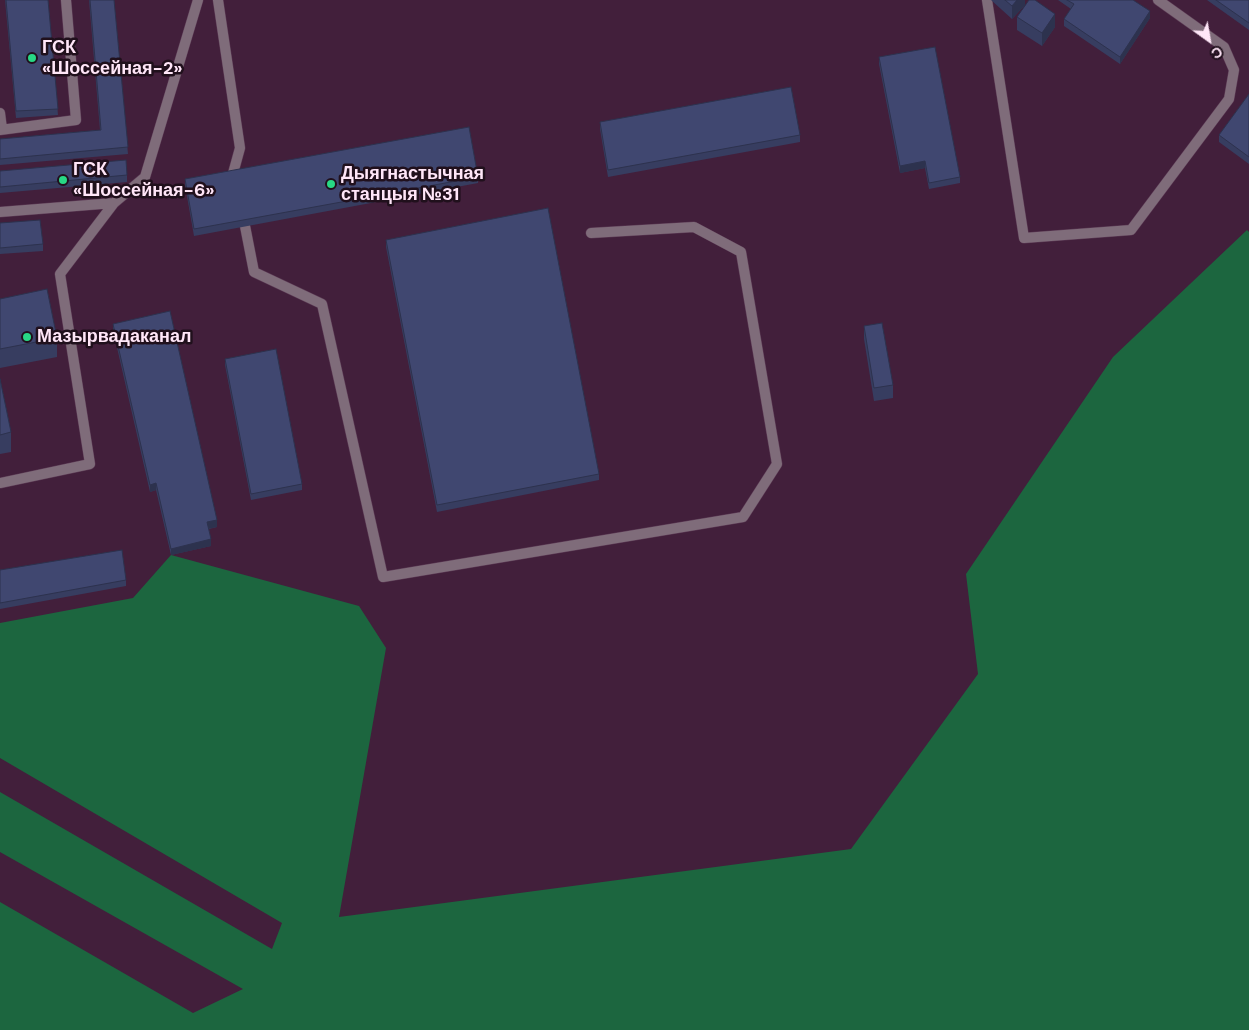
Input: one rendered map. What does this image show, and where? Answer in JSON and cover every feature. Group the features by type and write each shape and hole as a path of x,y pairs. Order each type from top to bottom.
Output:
{"lane":[{"path":"0,113 1,129 76,120 66,0"},
{"path":"0,483 90,464 60,274 114,203 145,177 198,0"},
{"path":"218,0 240,148 232,177"},
{"path":"987,0 1024,238 1131,230 1229,100 1234,70 1224,47 1158,0"},
{"path":"0,212 114,203"},
{"path":"245,226 254,272 322,304 383,577 743,516 777,464 741,252 694,227 591,233"}],"green space":[{"path":"1247,230 1249,232 1249,1030 0,1030 0,902 193,1013 243,989 0,852 0,792 272,949 282,923 0,758 0,623 133,598 171,555 359,606 386,648 339,917 851,849 978,674 966,574 1113,357"}],"building":[{"name":"ГСК «Шоссейная-2»","path":"6,0 48,0 58,109 16,111"},
{"path":"90,0 114,0 128,147 0,159 0,139 101,130"},
{"path":"1005,0 1017,0 1012,6"},
{"path":"1029,0 1035,0 1055,14 1042,33 1017,17"},
{"path":"1067,0 1133,0 1150,11 1120,57 1064,19 1074,4"},
{"path":"1216,0 1249,0 1249,23"},
{"path":"935,47 960,177 929,183 925,161 900,166 879,57"},
{"path":"791,87 800,135 608,170 600,122"},
{"path":"1249,94 1249,157 1219,135"},
{"name":"Дыягнастычная станцыя №31","path":"469,127 478,177 194,229 185,179"},
{"path":"126,160 127,175 0,187 0,171"},
{"path":"548,208 599,474 437,505 386,240"},
{"path":"40,220 43,244 0,248 0,223"},
{"path":"47,289 57,338 0,349 0,299"},
{"path":"170,311 217,520 207,522 211,539 171,549 156,483 150,485 113,324"},
{"path":"882,323 893,385 874,388 864,326"},
{"path":"276,349 302,484 251,494 225,359"},
{"path":"0,379 11,432 0,435"},
{"path":"122,550 126,580 0,603 0,570"}],"place":[{"name":"ГСК «Шоссейная-2»","path":"32,58"},
{"name":"ГСК «Шоссейная-6»","path":"63,180"},
{"name":"Дыягнастычная станцыя №31","path":"331,184"},
{"name":"Мазырвадаканал","path":"27,337"}]}
